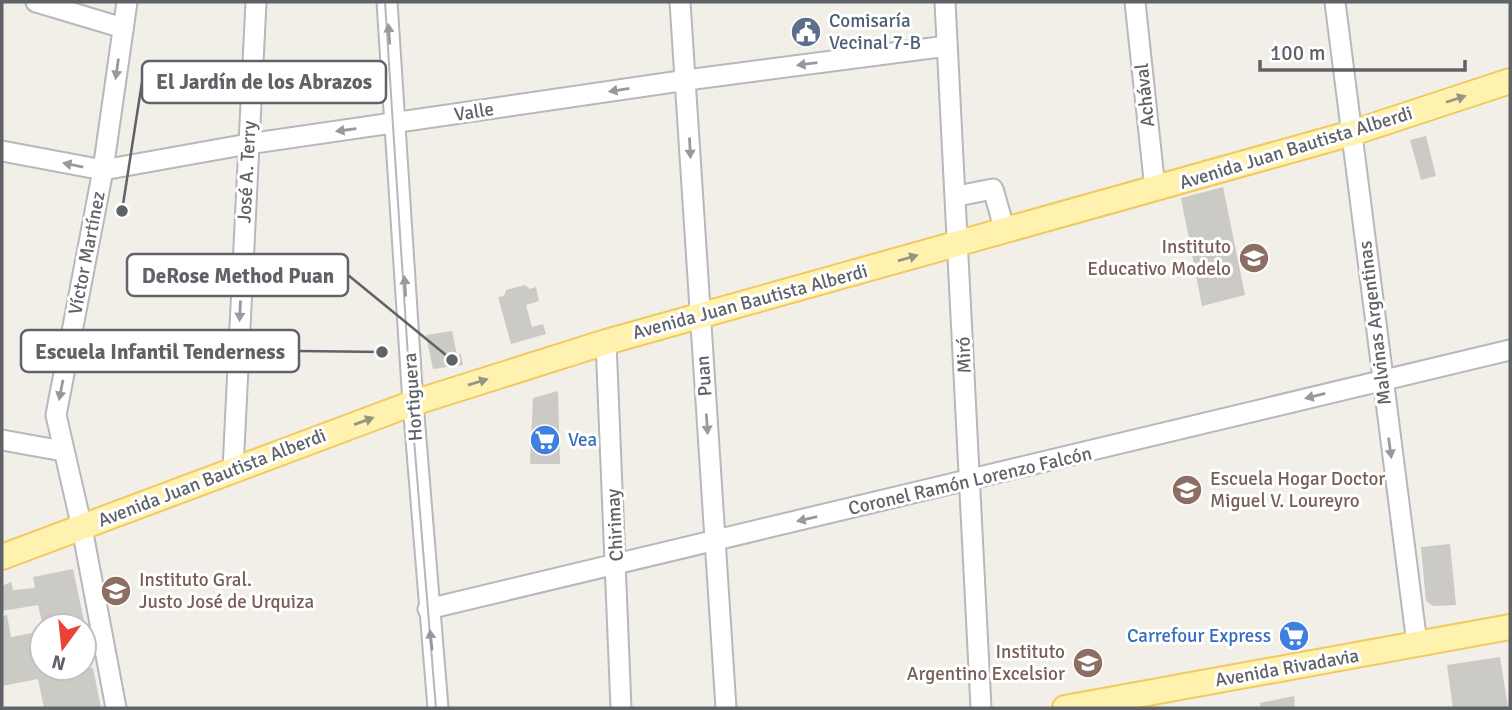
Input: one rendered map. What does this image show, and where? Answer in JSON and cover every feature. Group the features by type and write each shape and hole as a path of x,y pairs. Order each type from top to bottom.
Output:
{"main road":[{"name":"Avenida Juan Bautista Alberdi","path":"2,557 413,403 606,342 1352,133 1510,81"},
{"name":"Avenida Rivadavia","path":"1065,708 1142,701 1510,627"}],"street":[{"path":"36,2 123,28"},
{"name":"Víctor Martínez","path":"116,708 82,528 57,415 103,170 127,2"},
{"name":"José A. Terry","path":"233,469 256,2"},
{"name":"Hortiguera","path":"387,2 413,403 438,708"},
{"name":"Puan","path":"680,2 726,708"},
{"name":"Miró","path":"945,2 960,244 981,708"},
{"name":"Achával","path":"1135,2 1155,189"},
{"name":"Malvinas Argentinas","path":"1335,2 1381,380 1417,644"},
{"name":"Valle","path":"2,151 103,170 394,123 687,80 947,46"},
{"path":"957,196 993,189 1005,231"},
{"name":"Chirimay","path":"606,342 621,708"},
{"name":"Coronel Ramón Lorenzo Falcón","path":"428,609 969,482 1510,350"},
{"path":"2,440 63,451"}],"building":[{"path":"1426,136 1436,176 1421,180 1410,140"},
{"path":"1223,187 1245,295 1202,306 1181,198"},
{"path":"525,285 530,289 536,287 539,301 526,305 532,327 543,324 546,334 511,344 498,297 504,296 506,290"},
{"path":"452,331 457,355 461,354 463,365 433,369 426,335"},
{"name":"Vea","path":"558,391 560,464 530,464 533,398"},
{"path":"1450,544 1456,605 1433,606 1426,601 1421,547"},
{"path":"73,569 82,612 40,612 38,605 2,611 2,586 11,582 13,590 35,588 33,577"},
{"path":"7,615 11,637 28,634 28,681 2,686 2,616"},
{"path":"1500,657 1508,708 1453,708 1447,665"},
{"path":"39,682 96,682 101,708 44,708"},
{"path":"1294,696 1295,708 1261,708 1260,703"}],"tram line":[{"path":"385,2 411,403 436,708"}],"place":[{"name":"Comisaría Vecinal 7-B","path":"806,32"},
{"name":"El Jardín de los Abrazos","path":"122,211"},
{"name":"Instituto Educativo Modelo","path":"1254,258"},
{"name":"Escuela Infantil Tenderness","path":"382,352"},
{"name":"DeRose Method Puan","path":"452,360"},
{"name":"Vea","path":"545,440"},
{"name":"Escuela Hogar Doctor Miguel V. Loureyro","path":"1187,490"},
{"name":"Instituto Gral. Justo José de Urquiza","path":"116,591"},
{"name":"Carrefour Express","path":"1294,636"},
{"name":"Instituto Argentino Excelsior","path":"1088,663"}]}
